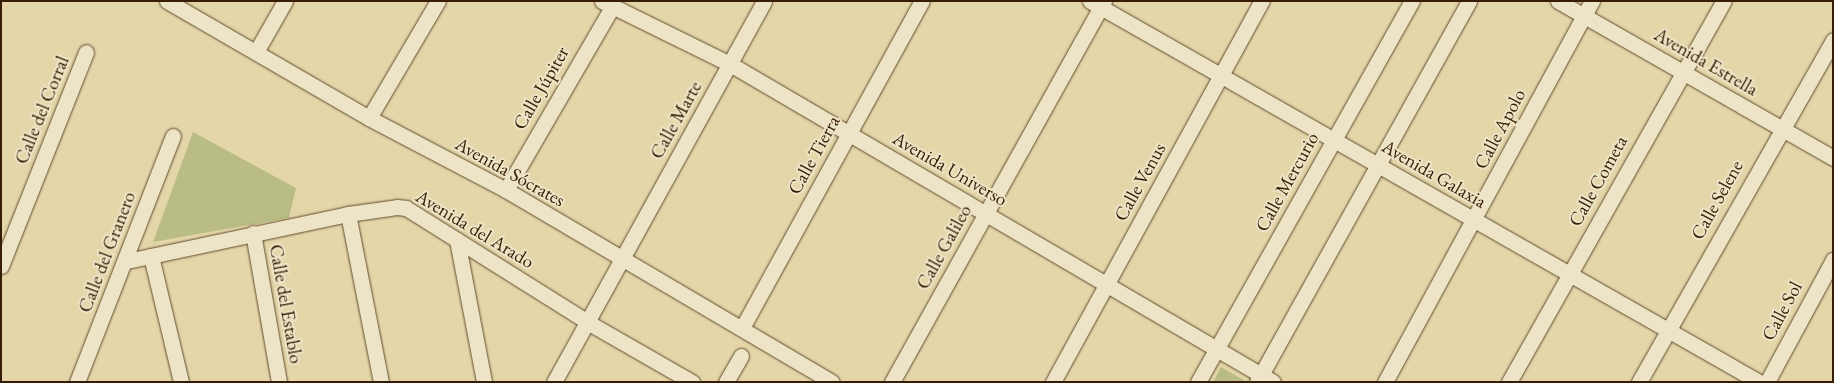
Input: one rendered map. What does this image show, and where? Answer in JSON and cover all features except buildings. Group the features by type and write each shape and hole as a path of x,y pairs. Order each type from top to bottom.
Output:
{"street":[{"name":"Avenida Sócrates","path":"167,1 369,118 506,190 832,382"},
{"path":"256,52 285,1"},
{"path":"369,118 438,1"},
{"name":"Calle Marte","path":"554,382 589,323 764,1"},
{"name":"Calle Tierra","path":"742,328 922,1"},
{"name":"Calle Venus","path":"1053,382 1262,1"},
{"name":"Calle Mercurio","path":"1198,382 1412,1"},
{"path":"1264,379 1378,165 1469,1"},
{"name":"Avenida Estrella","path":"1558,1 1833,158"},
{"name":"Calle Apolo","path":"1385,382 1592,1"},
{"name":"Calle Cometa","path":"1510,382 1682,71 1724,1"},
{"name":"Avenida Galaxia","path":"1098,3 1221,76 1759,382"},
{"name":"Calle Galileo","path":"892,382 986,214 1098,3"},
{"name":"Avenida Universo","path":"607,4 730,64 1107,284 1264,379"},
{"name":"Calle Júpiter","path":"506,190 607,4"},
{"name":"Calle Selene","path":"1639,382 1780,128 1833,40"},
{"name":"Calle del Corral","path":"1,266 86,52"},
{"name":"Calle del Granero","path":"77,382 126,261 173,136"},
{"name":"Avenida del Arado","path":"126,261 253,233 397,206 406,208 589,323 692,382"},
{"path":"348,214 381,382"},
{"name":"Calle del Establo","path":"253,233 279,382"},
{"path":"457,240 484,382"},
{"path":"151,256 181,382"},
{"name":"Calle Sol","path":"1767,382 1833,260"},
{"path":"726,382 741,356"}],"green space":[{"path":"193,132 296,188 289,218 153,242"},
{"path":"1221,367 1247,382 1213,382"}]}
